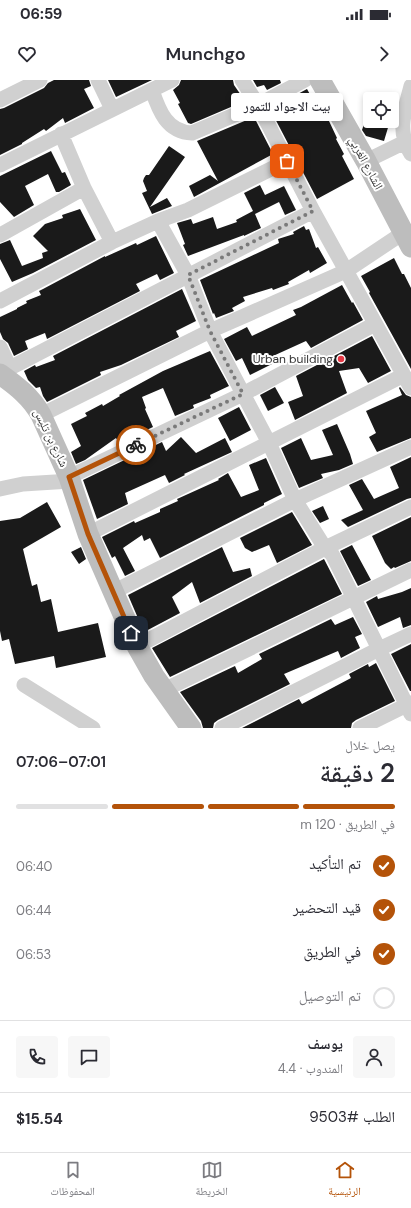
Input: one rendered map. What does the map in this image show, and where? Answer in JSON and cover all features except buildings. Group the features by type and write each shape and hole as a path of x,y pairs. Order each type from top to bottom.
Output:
{"street":[{"path":"0,100 40,80"},
{"path":"98,80 112,109"},
{"path":"0,164 172,80"},
{"path":"88,534 269,443 407,382 313,211 258,105 242,80"},
{"path":"152,90 157,106 167,122 175,129 183,133 192,133 258,105 305,80"},
{"name":"الشارع الغربي","path":"320,80 366,161 407,240"},
{"path":"366,161 408,148 402,133 402,123 411,86"},
{"path":"61,134 84,188 112,242"},
{"path":"0,301 112,242 158,221 188,210 287,161"},
{"path":"0,234 84,188"},
{"path":"0,347 5,373 188,275 313,211"},
{"path":"158,221 188,275 210,331 269,443 295,500 325,548 332,554 379,649 410,707 360,728"},
{"path":"41,414 210,331 346,271 407,240"},
{"path":"0,489 23,484 70,479 243,394 375,324"},
{"name":"شارع بن تليس","path":"5,373 36,405 41,414 70,479 88,534 137,646 164,690 191,728"},
{"path":"113,592 295,500 411,447"},
{"path":"137,646 325,548 411,507"},
{"path":"164,690 411,570"},
{"path":"222,728 411,634"},
{"path":"24,685 93,728"}],"way so far":[{"path":"136,445 243,394 210,331 188,275 313,211 287,161"}],"place":[{"name":"بيت الاجواد للتمور","path":"287,161"},
{"name":"Urban building","path":"341,359"}],"route":[{"path":"131,633 88,534 69,477 136,445"}]}
